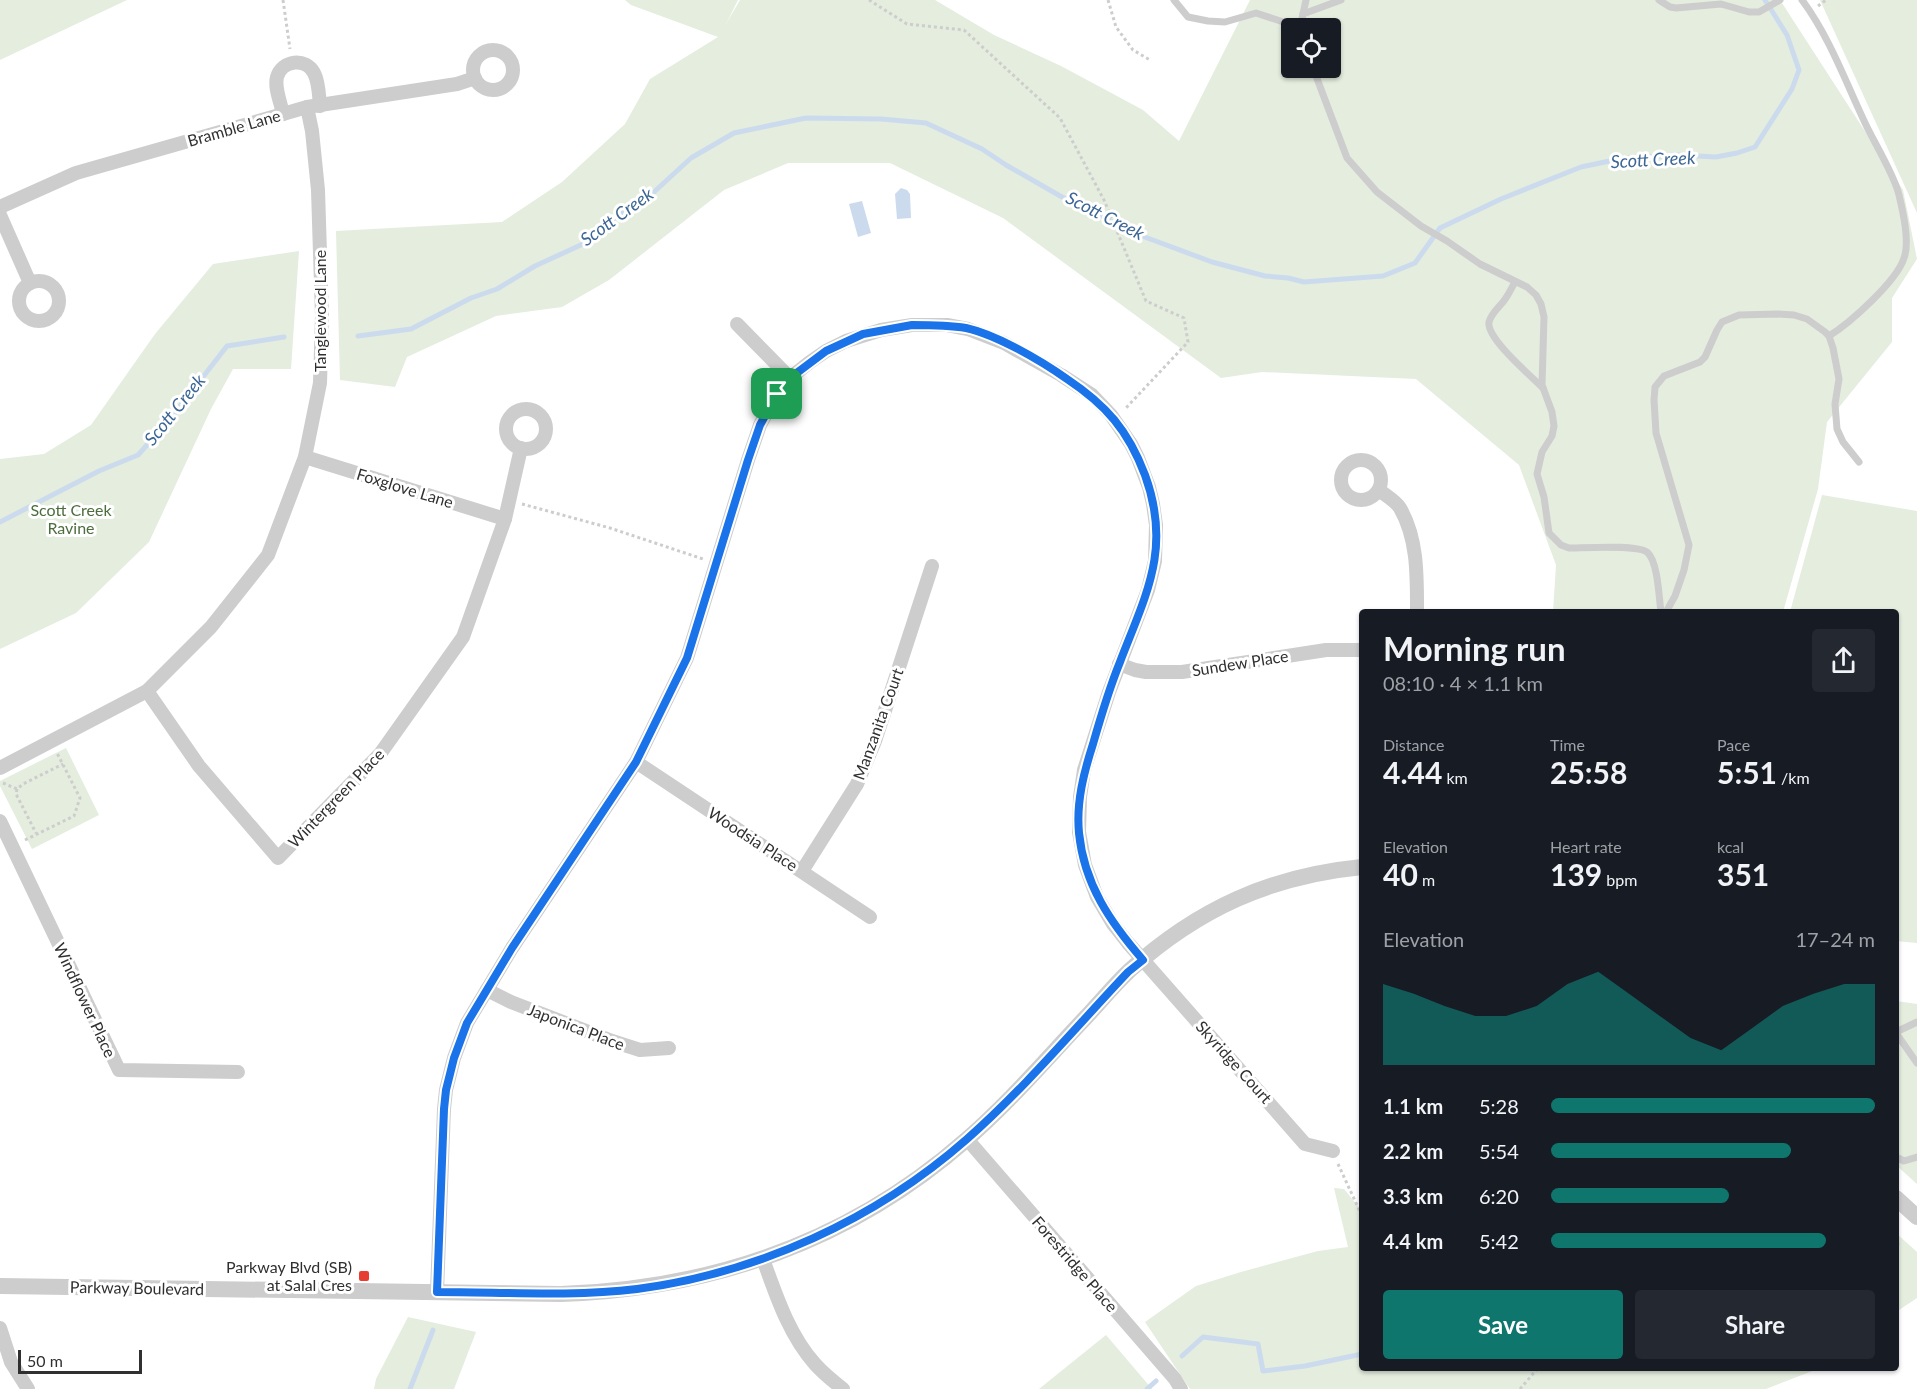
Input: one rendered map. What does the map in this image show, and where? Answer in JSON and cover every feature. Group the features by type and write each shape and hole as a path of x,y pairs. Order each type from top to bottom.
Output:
{"street":[{"path":"283,114 276,83 277,77 285,66 292,63 304,64 314,73 314,106"},
{"name":"Bramble Lane","path":"0,207 76,173 283,114 314,106 456,84 475,78"},
{"name":"Tanglewood Lane","path":"1,775 147,691 211,627 268,555 305,457 320,382 322,316 318,190 312,131 314,106"},
{"path":"0,215 30,283"},
{"path":"736,324 790,378"},
{"name":"Skyridge Court","path":"437,1292 443,1121 446,1090 459,1041 467,1023 519,939 636,762 687,658 760,425 777,394 790,378 826,351 863,334 912,325 968,329 1017,349 1092,396 1111,415 1131,444 1149,487 1156,525 1155,561 1152,576 1119,664 1084,770 1080,796 1079,832 1085,865 1097,897 1113,924 1143,960 1305,1144 1333,1151"},
{"name":"Wintergreen Place","path":"147,691 199,766 278,858 381,754 463,637 505,519 521,448"},
{"name":"Foxglove Lane","path":"305,457 505,519"},
{"path":"1379,490 1399,506 1413,542 1418,609"},
{"name":"Manzanita Court","path":"802,871 852,792 875,741 932,566"},
{"name":"Sundew Place","path":"1119,664 1146,672 1182,672 1326,651 1359,650"},
{"name":"Woodsia Place","path":"636,762 870,917"},
{"name":"Windflower Place","path":"0,821 119,1071 238,1072"},
{"name":"Parkway Boulevard","path":"0,1286 561,1294 635,1289 703,1276 763,1259 825,1233 869,1210 929,1170 967,1139 1017,1091 1128,972 1193,921 1236,898 1261,888 1300,877 1359,867"},
{"name":"Japonica Place","path":"487,990 512,1002 640,1050 669,1048"},
{"name":"Forestridge Place","path":"967,1139 1175,1379 1181,1389"},
{"path":"1899,1201 1917,1217"},
{"path":"763,1259 778,1300 796,1338 815,1365 843,1389"},
{"path":"0,1328 11,1362 28,1389"}],"lane":[{"path":"1174,0 1188,17 1225,22 1256,13 1281,22"},
{"path":"1303,18 1306,0"},
{"path":"1304,14 1341,0"},
{"path":"1659,0 1670,7 1721,4 1749,12 1759,12 1780,0"},
{"path":"1802,0 1824,32 1899,193 1906,240 1905,257 1895,275 1846,325 1829,336"},
{"path":"1317,78 1347,158 1377,192 1480,264 1527,287 1536,295 1544,316 1543,388 1552,412 1554,426 1552,436 1542,452 1537,474 1544,497 1549,533 1561,545 1569,548 1628,547 1642,549 1648,553 1652,560 1661,609"},
{"path":"1515,282 1508,296 1489,321 1490,330 1521,367 1543,388"},
{"path":"1668,609 1684,570 1689,545 1656,433 1655,387 1664,376 1700,362 1706,357 1722,322 1730,317 1749,314 1794,315 1807,319 1829,336 1839,379 1835,404 1837,429 1843,442 1859,462"},
{"path":"1899,1031 1917,1022"},
{"path":"1899,1036 1917,1063"},
{"path":"1899,1158 1904,1161 1917,1157"}],"path":[{"path":"283,0 292,63"},
{"path":"869,0 907,24 964,30 1060,118 1104,200 1146,301 1184,318 1188,342 1131,404 1111,415"},
{"path":"1108,0 1116,27 1133,50 1150,60"},
{"path":"509,501 610,528 664,548 717,563"},
{"path":"23,841 74,816 80,798 55,749"},
{"path":"37,834 16,794 17,789 63,764"},
{"path":"1,775 17,789"},
{"path":"1333,1151 1359,1209"},
{"path":"1520,1389 1535,1371"}],"green space":[{"path":"0,0 127,0 0,60"},
{"path":"625,0 738,0 726,24 740,0 935,0 994,35 1061,66 1143,110 1179,141 1250,0 1780,0 1903,190 1917,259 1892,298 1892,342 1827,422 1818,489 1784,609 1553,609 1556,565 1519,465 1416,379 1262,372 1221,378 1003,218 890,163 788,163 724,190 609,280 562,307 496,316 407,357 395,387 340,380 336,231 502,222 562,182 625,124 650,79 718,37 631,5"},
{"path":"1820,0 1917,0 1917,213"},
{"name":"Scott Creek Ravine","path":"299,251 291,369 233,369 211,409 149,542 76,613 0,649 0,459 44,454 91,425 155,334 213,264"},
{"path":"1822,495 1917,511 1917,943 1899,941 1899,609 1791,609"},
{"path":"66,748 99,815 32,849 0,786 0,781"},
{"path":"1899,1001 1917,1004 1917,1184 1899,1168"},
{"path":"1334,1188 1344,1189 1359,1207 1359,1371 1812,1371 1766,1389 1190,1389 1145,1322 1196,1286 1318,1251 1348,1247"},
{"path":"1899,1236 1917,1252 1917,1298 1899,1310"},
{"path":"408,1317 476,1332 454,1389 374,1389 376,1379"},
{"path":"1106,1335 1152,1389 1039,1389"}],"water":[{"path":"901,188 910,194 911,218 897,219 895,194"},
{"path":"862,201 871,233 858,237 849,204"}],"waterway":[{"name":"Scott Creek","path":"358,336 411,329 471,298 497,289 535,266 583,244 614,218 654,192 691,158 734,133 806,118 881,119 926,123 982,149 1062,197 1126,230 1212,262 1265,276 1304,282 1383,276 1415,263 1440,228 1501,199 1581,167 1624,158 1678,155 1716,157 1755,147 1792,89 1799,70 1787,35 1765,0"},
{"name":"Scott Creek","path":"0,522 99,471 138,455 171,418 227,346 284,337"},
{"path":"410,1389 433,1330"},
{"path":"1182,1356 1203,1337 1258,1344 1263,1371 1305,1366 1359,1355"},
{"path":"1147,1389 1156,1381"}],"place":[{"name":"Parkway Blvd (SB) at Salal Cres","path":"364,1276"}],"route":[{"path":"912,325 947,326 986,335 1061,375 1103,406 1131,444 1149,487 1156,525 1155,561 1148,590 1109,692 1084,770 1080,796 1079,832 1085,865 1097,897 1113,924 1143,960 1128,972 1017,1091 967,1139 929,1170 883,1202 825,1233 787,1250 738,1267 655,1286 561,1294 437,1292 444,1109 446,1090 459,1041 467,1023 512,948 636,762 687,658 748,460 760,425 777,394 790,378 810,362 826,351 863,334 912,325"}]}
